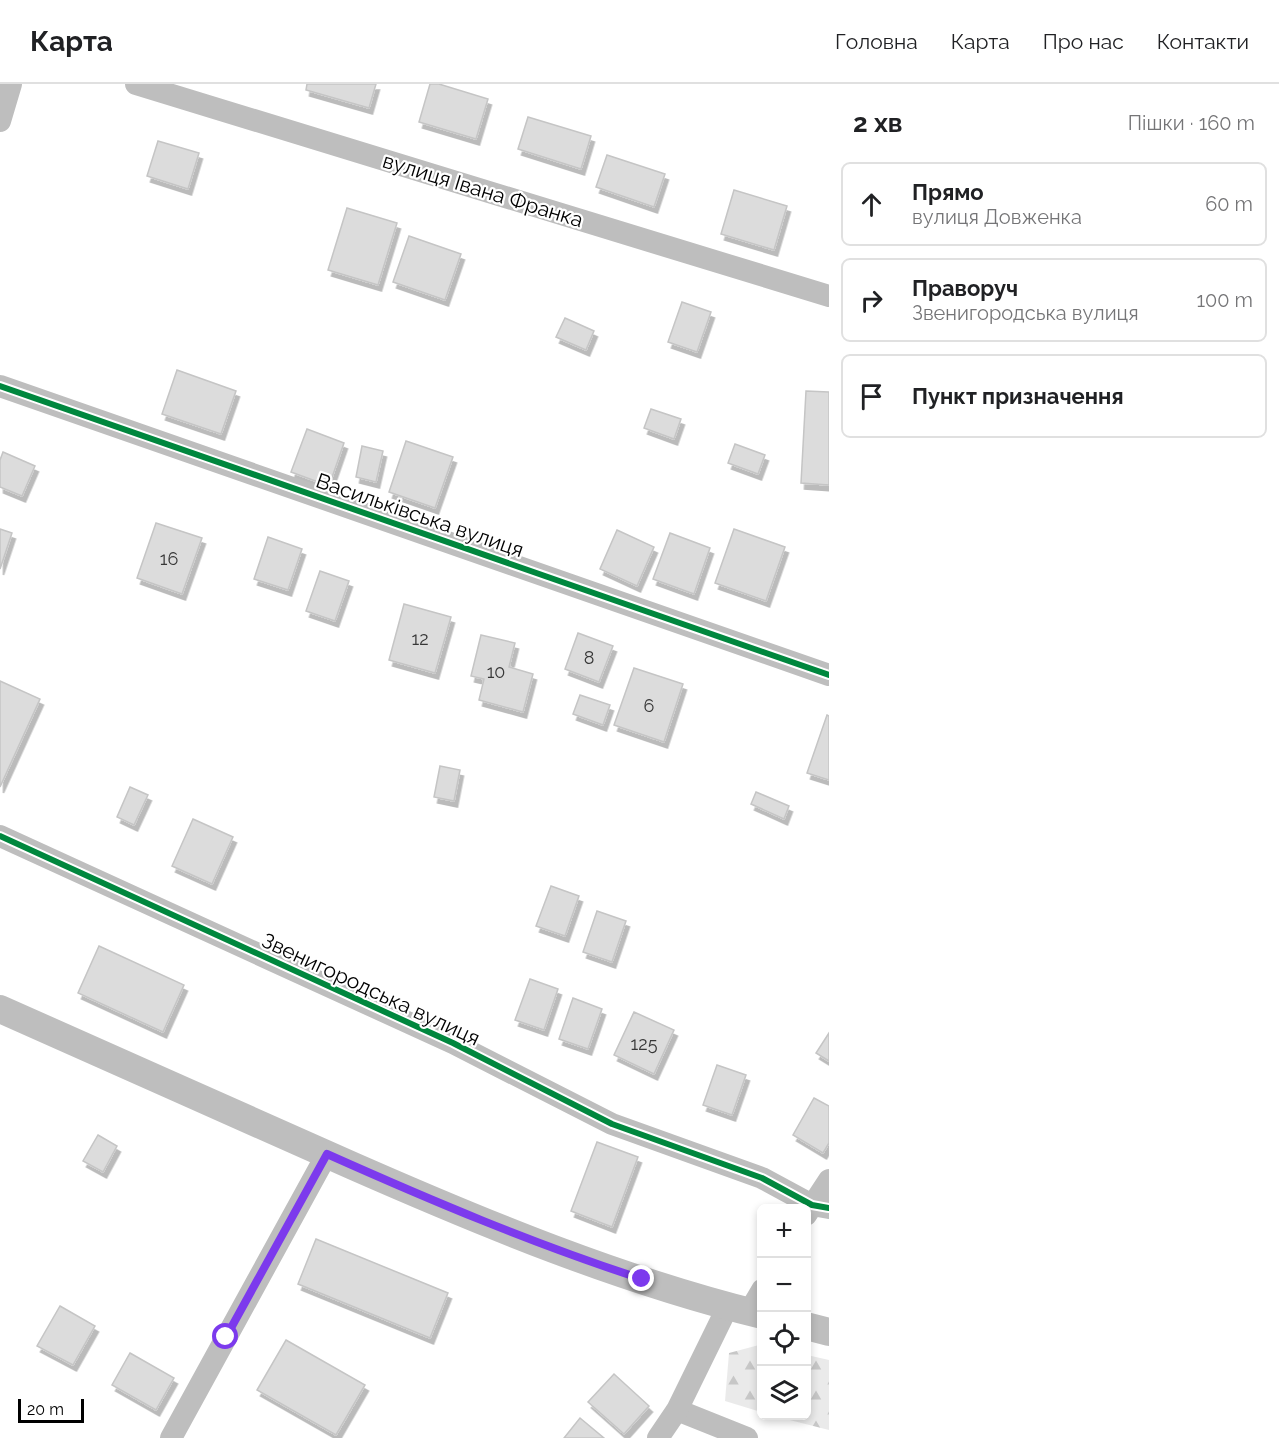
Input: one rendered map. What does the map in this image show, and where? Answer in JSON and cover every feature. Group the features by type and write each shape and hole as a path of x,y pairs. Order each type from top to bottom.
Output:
{"street":[{"path":"0,121 11,84"},
{"name":"вулиця Івана Франка","path":"136,84 829,296"},
{"name":"Васильківська вулиця","path":"0,386 829,675"},
{"name":"Звенигородська вулиця","path":"0,836 453,1043 612,1124 762,1178 816,1209"},
{"path":"0,1009 456,1211 567,1254 750,1306 658,1438"},
{"path":"171,1438 327,1154"},
{"path":"816,1209 829,1180"},
{"path":"811,1327 829,1332"},
{"path":"677,1410 747,1438"}],"green space":[{"path":"757,1346 757,1411 725,1401 729,1353"},
{"path":"811,1356 829,1360 829,1430 790,1420 811,1420"}],"building":[{"path":"307,84 376,84 369,108 306,90"},
{"path":"430,84 439,84 488,99 476,139 419,122"},
{"path":"528,117 591,136 581,169 518,149"},
{"path":"158,141 199,153 188,189 147,176"},
{"path":"607,155 665,174 654,207 596,187"},
{"path":"734,190 787,206 774,250 721,234"},
{"path":"347,208 397,223 378,285 328,270"},
{"path":"409,236 461,254 445,300 393,282"},
{"path":"682,302 711,312 697,352 668,342"},
{"path":"565,318 594,331 586,350 556,337"},
{"path":"177,370 236,391 221,434 162,414"},
{"path":"806,391 829,392 829,485 801,483"},
{"path":"651,409 681,419 674,439 644,428"},
{"path":"307,429 344,443 329,486 291,472"},
{"path":"406,441 453,457 435,508 389,492"},
{"path":"735,444 765,455 758,474 728,463"},
{"path":"362,446 383,451 376,482 356,477"},
{"path":"3,452 35,466 22,496 0,487 0,460"},
{"path":"156,523 202,538 182,594 137,578"},
{"path":"0,529 12,533 0,569"},
{"path":"734,529 785,547 766,601 715,583"},
{"path":"617,530 654,547 637,586 600,569"},
{"path":"670,533 710,548 694,594 653,579"},
{"path":"268,537 302,549 288,590 254,579"},
{"path":"320,571 349,581 335,621 306,611"},
{"path":"404,604 451,617 435,673 389,660"},
{"path":"578,633 613,646 599,682 565,669"},
{"path":"481,635 515,643 509,667 533,674 523,712 479,700 484,679 471,676"},
{"path":"634,668 683,684 664,742 614,725"},
{"path":"0,681 40,699 0,787"},
{"path":"580,695 610,705 603,725 573,714"},
{"path":"827,715 829,716 829,780 807,773"},
{"path":"440,766 460,770 454,801 434,797"},
{"path":"130,787 148,795 134,825 117,817"},
{"path":"756,792 789,806 784,819 751,804"},
{"path":"193,819 233,837 212,884 172,866"},
{"path":"551,886 579,896 565,936 536,926"},
{"path":"597,911 626,921 612,962 583,952"},
{"path":"99,946 184,985 163,1032 78,993"},
{"path":"530,979 558,989 544,1030 515,1020"},
{"path":"573,998 602,1009 588,1049 559,1039"},
{"path":"634,1012 674,1030 654,1074 614,1055"},
{"path":"829,1033 829,1061 816,1053"},
{"path":"717,1065 746,1075 732,1115 703,1105"},
{"path":"814,1098 829,1106 829,1143 823,1153 793,1135"},
{"path":"98,1135 117,1146 103,1172 83,1161"},
{"path":"597,1142 638,1157 612,1227 571,1211"},
{"path":"316,1239 448,1293 430,1338 298,1284"},
{"path":"60,1306 95,1326 73,1365 37,1346"},
{"path":"286,1340 365,1385 336,1435 257,1390"},
{"path":"130,1353 174,1378 156,1410 112,1385"},
{"path":"614,1374 649,1406 624,1434 588,1402"},
{"path":"580,1418 604,1438 564,1438"}],"cycle path":[{"path":"0,386 829,675"},
{"path":"0,836 453,1043 612,1124 762,1178 812,1205 829,1208"}],"route":[{"path":"226,1337 327,1154 456,1211 578,1258 642,1279"}]}
